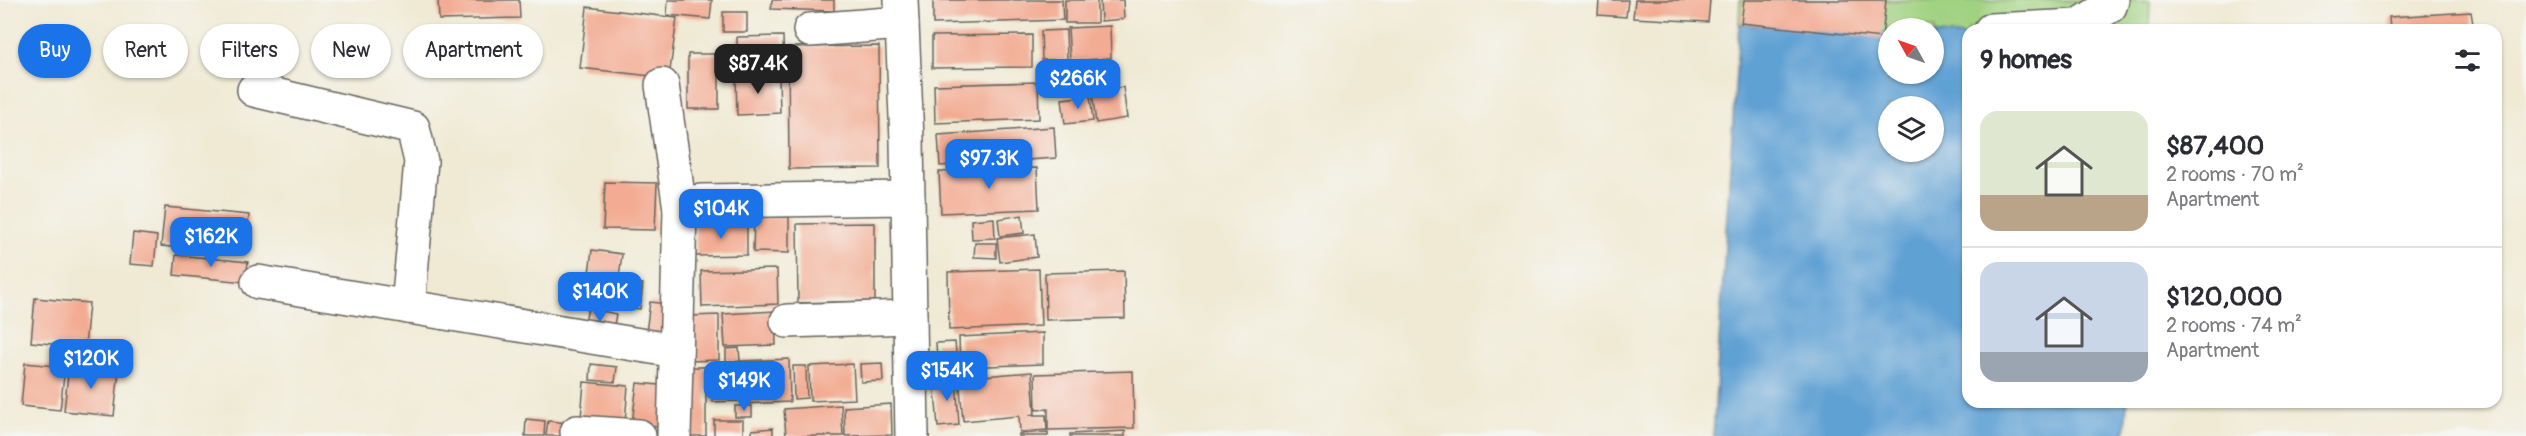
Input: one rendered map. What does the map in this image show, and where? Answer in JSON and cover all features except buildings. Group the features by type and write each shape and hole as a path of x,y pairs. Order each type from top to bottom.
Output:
{"street":[{"path":"2081,24 2110,6 2112,0"},
{"path":"810,30 902,11 912,436"},
{"path":"662,85 680,209 674,436"},
{"path":"254,90 413,128 421,160 408,307"},
{"path":"680,209 688,202 700,201 908,198"},
{"path":"258,282 676,351"},
{"path":"788,321 910,317"},
{"path":"577,432 639,436"}],"green space":[{"path":"1740,0 2150,0 2149,24 1962,24 1962,36 1944,35 1944,18 1878,18 1878,31 1739,24"}],"water":[{"path":"1739,24 1878,31 1878,84 1944,84 1944,35 1962,36 1962,408 2127,408 2125,436 1713,436"}]}
